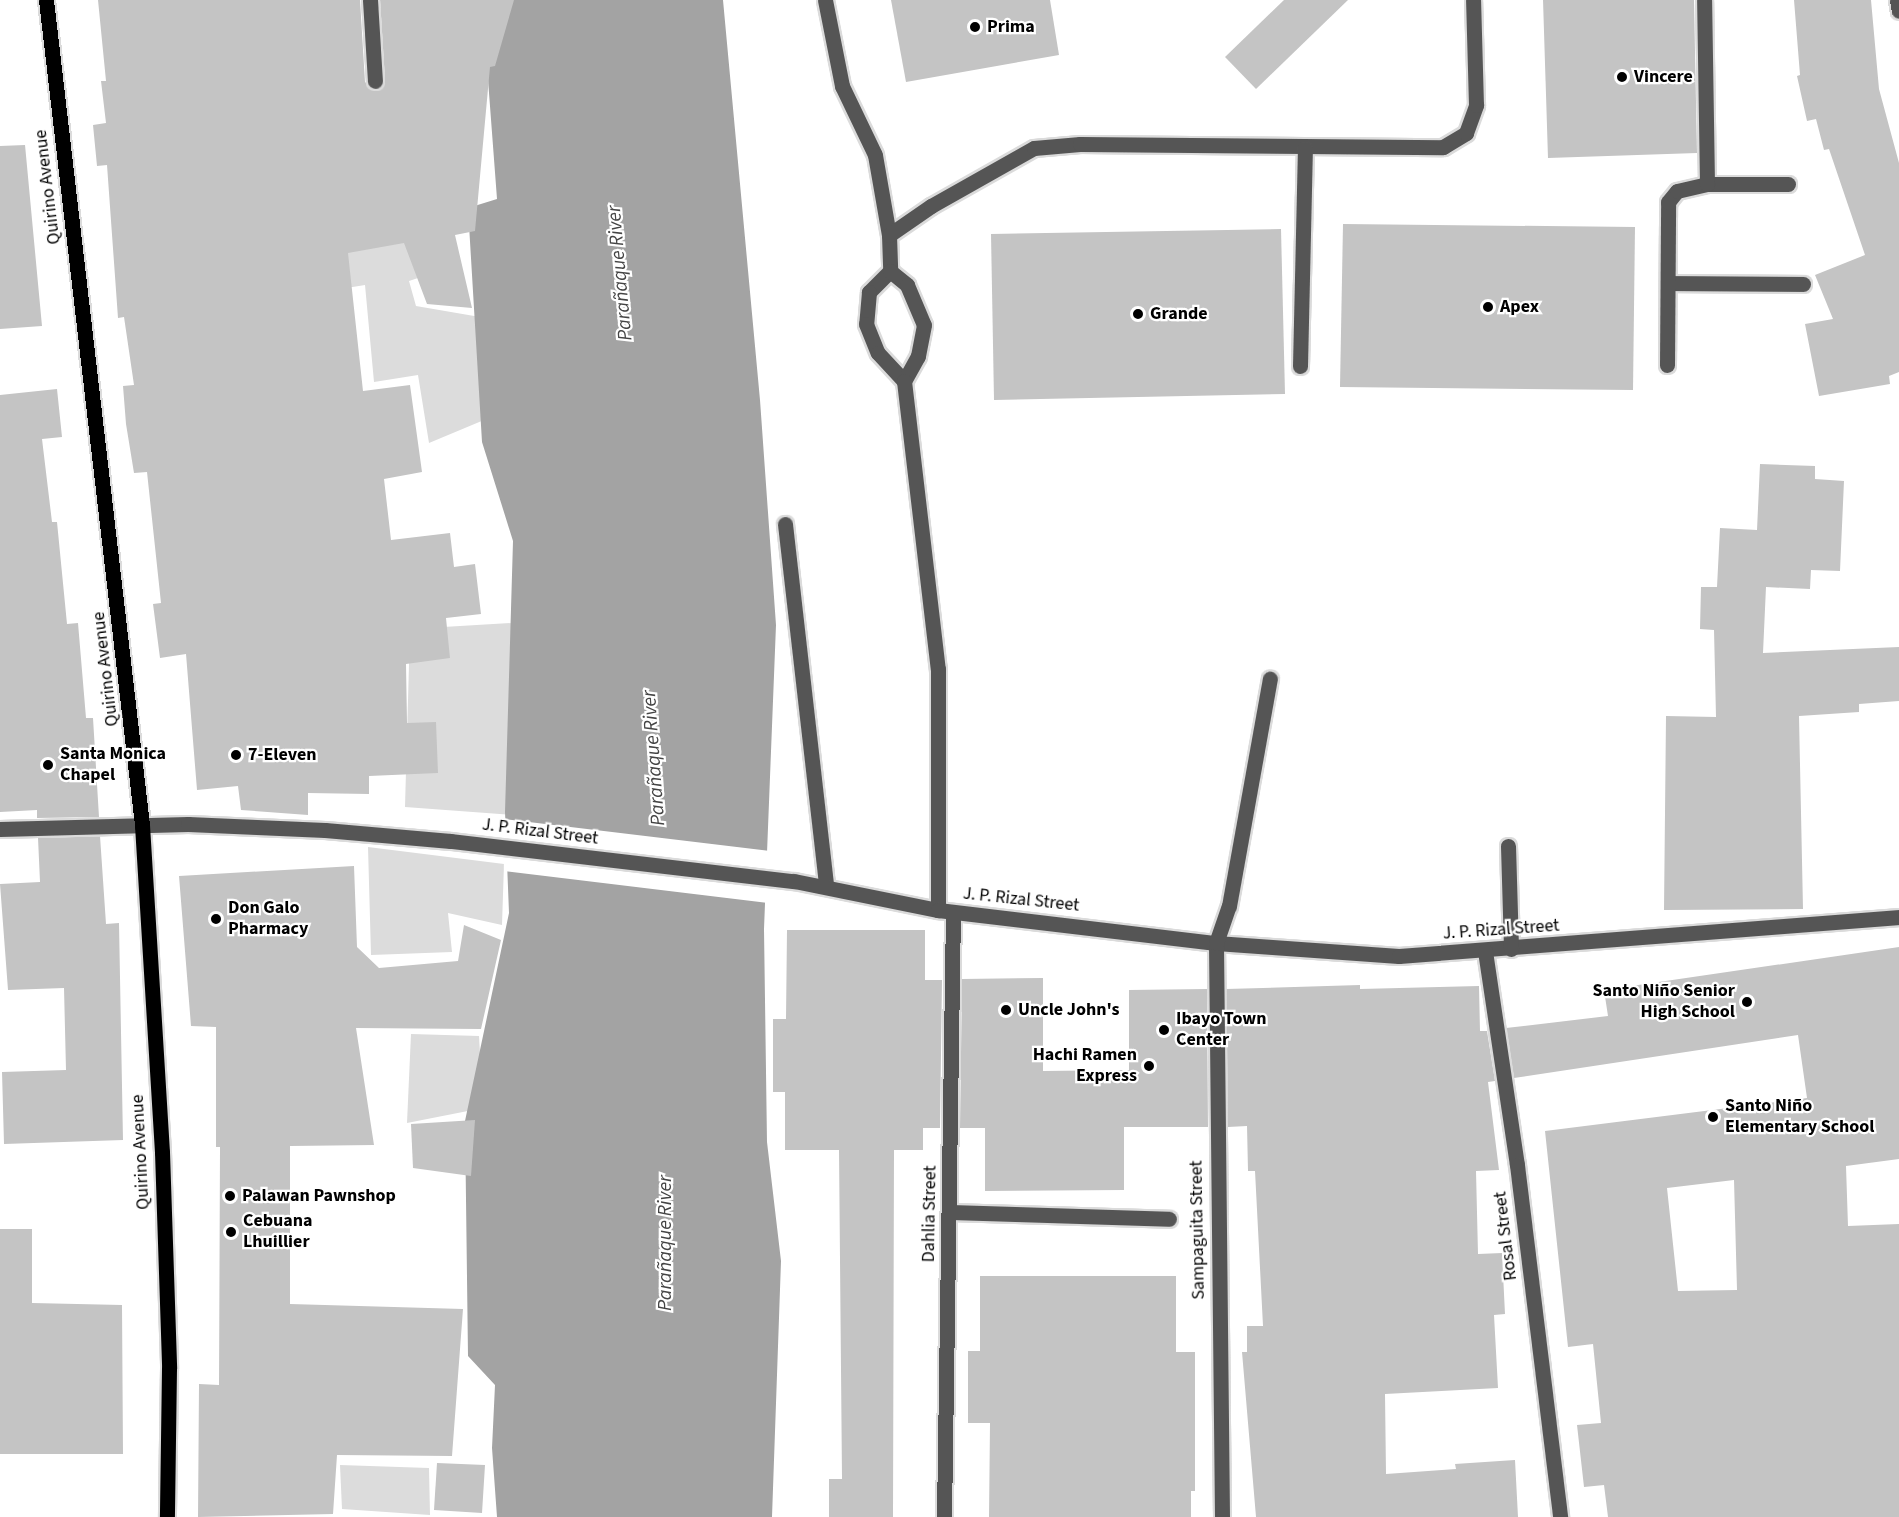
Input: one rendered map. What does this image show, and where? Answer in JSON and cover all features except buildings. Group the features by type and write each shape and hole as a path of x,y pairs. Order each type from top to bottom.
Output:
{"main road":[{"name":"Quirino Avenue","path":"46,0 142,825 163,1176 169,1368 167,1517"}],"street":[{"path":"370,0 375,81"},
{"path":"825,0 842,86 875,155 889,236 890,271 869,292 866,324 878,353 904,381"},
{"path":"889,236 931,206 1034,148 1080,144 1305,148 1443,147 1466,133 1476,105 1473,0"},
{"path":"1704,0 1707,184"},
{"path":"1897,0 1899,11"},
{"path":"1300,366 1305,148"},
{"path":"1668,365 1668,202 1677,191 1707,184 1788,184"},
{"path":"890,271 907,285 924,325 918,356 904,381 938,669 938,910"},
{"path":"1668,284 1803,284"},
{"path":"785,524 826,886"},
{"name":"Sampaguita Street","path":"1222,1517 1216,943 1229,906 1270,679"},
{"name":"J. P. Rizal Street","path":"0,829 142,825 314,830 451,841 794,881 953,912 1216,943 1399,956 1899,917"},
{"path":"1508,846 1511,949"},
{"name":"Dahlia Street","path":"944,1517 953,912"},
{"name":"Rosal Street","path":"1485,951 1517,1165 1560,1517"},
{"path":"950,1212 1169,1219"}],"shaded area":[{"path":"454,235 460,264 409,281 416,306 480,317 496,415 429,443 418,375 374,382 365,285 334,290 326,247"},
{"path":"545,621 515,815 405,807 410,629"},
{"path":"368,847 504,864 502,925 448,913 452,952 371,955"},
{"path":"411,1034 479,1036 483,1108 407,1123"},
{"path":"340,1465 429,1468 430,1515 342,1509"}],"water":[{"name":"Parañaque River","path":"482,0 723,0 760,400 776,625 764,929 767,1142 781,1261 772,1517 497,1517 492,1448 495,1385 468,1356 465,1121 509,913 505,812 513,541 482,442 468,208 497,199"}],"pier":[{"path":"503,819 770,851 768,903 504,871"}],"place":[{"name":"Prima","path":"975,27"},
{"name":"Vincere","path":"1622,77"},
{"name":"Apex","path":"1488,307"},
{"name":"Grande","path":"1138,314"},
{"name":"7-Eleven","path":"236,755"},
{"name":"Santa Monica Chapel","path":"48,765"},
{"name":"Don Galo Pharmacy","path":"216,919"},
{"name":"Santo Niño Senior High School","path":"1747,1002"},
{"name":"Uncle John's","path":"1006,1010"},
{"name":"Ibayo Town Center","path":"1164,1030"},
{"name":"Hachi Ramen Express","path":"1149,1066"},
{"name":"Santo Niño Elementary School","path":"1713,1117"},
{"name":"Palawan Pawnshop","path":"230,1196"},
{"name":"Cebuana Lhuillier","path":"231,1232"}]}
